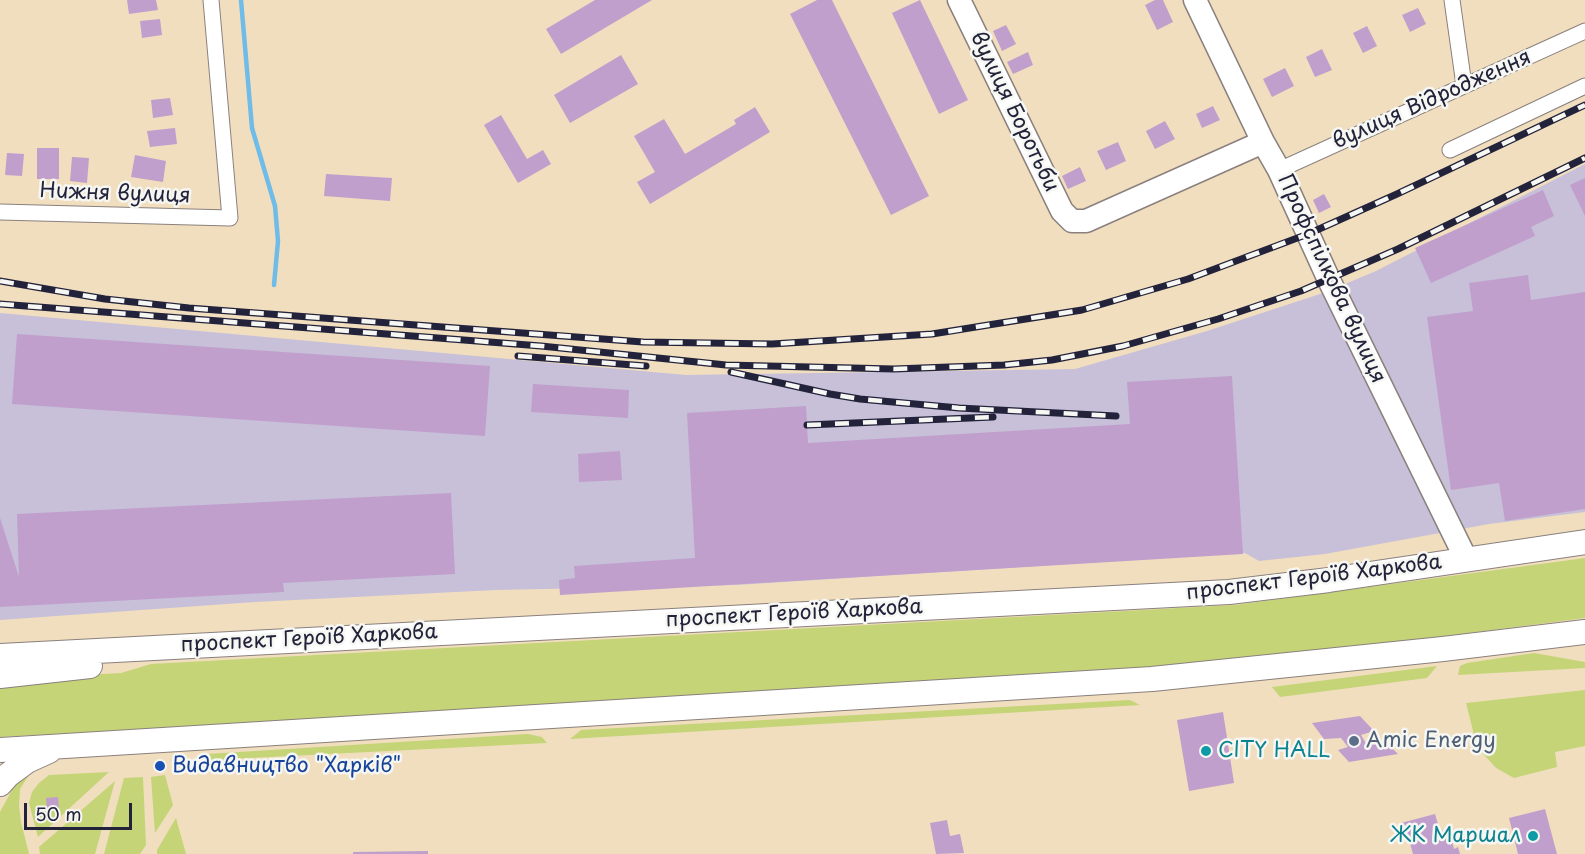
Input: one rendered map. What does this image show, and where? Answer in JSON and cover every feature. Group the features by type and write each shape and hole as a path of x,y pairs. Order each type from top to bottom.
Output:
{"main road":[{"name":"проспект Героїв Харкова","path":"0,656 1229,592 1329,580 1585,542"},
{"path":"0,750 1152,679 1420,652 1585,632"},
{"path":"0,665 90,659 140,648"},
{"path":"0,676 97,664 111,661 140,648"},
{"path":"0,784 27,760 75,745"}],"street":[{"name":"Нижня вулиця","path":"0,212 230,218 211,0"},
{"name":"вулиця Боротьби","path":"959,0 1062,210 1072,221 1086,221 1263,142"},
{"name":"Профспілкова вулиця","path":"1195,0 1263,142 1280,170 1329,280 1466,560"},
{"path":"1452,0 1464,85"},
{"name":"вулиця Відродження","path":"1280,170 1585,31"},
{"path":"1450,150 1585,86"}],"shaded area":[{"path":"1585,164 1585,512 1489,524 1325,554 1259,561 1245,553 736,585 496,590 255,602 0,620 0,313 686,375 1075,369 1207,331 1326,292 1376,271"}],"green space":[{"path":"1585,558 1585,618 1246,662 1105,674 0,737 0,685 47,677 121,673 151,664 1235,605"},
{"path":"1534,653 1585,662 1585,668 1458,675 1460,666 1467,663"},
{"path":"1437,666 1427,678 1280,697 1272,687"},
{"path":"1585,690 1585,746 1555,752 1557,767 1514,778 1496,768 1477,747 1466,703"},
{"path":"1130,700 1140,705 570,739 581,730"},
{"path":"528,734 542,737 547,743 211,760 207,754"},
{"path":"109,772 38,837 29,803 32,792 39,783 49,775"},
{"path":"29,775 20,789 19,806 29,854 0,854 0,812 19,777"},
{"path":"165,775 173,805 155,833 151,777"},
{"path":"143,777 146,845 140,854 104,854 124,778"},
{"path":"115,781 95,854 40,854 39,847"},
{"path":"176,818 186,854 157,854 157,850"}],"building":[{"path":"127,0 156,0 158,10 129,14"},
{"path":"595,0 652,0 561,54 546,29"},
{"path":"817,0 832,0 929,196 891,215 790,14"},
{"path":"920,0 968,100 939,114 892,13"},
{"path":"1155,0 1163,0 1173,22 1157,30 1145,5"},
{"path":"1418,8 1426,24 1410,32 1402,15"},
{"path":"160,19 162,35 142,38 140,21"},
{"path":"1006,25 1016,44 1002,51 993,31"},
{"path":"1367,26 1377,46 1363,53 1353,33"},
{"path":"1322,49 1332,70 1315,77 1306,57"},
{"path":"1028,52 1033,65 1013,74 1007,62"},
{"path":"621,55 638,84 570,123 554,95"},
{"path":"1285,68 1294,86 1272,97 1263,79"},
{"path":"170,98 173,115 153,118 151,100"},
{"path":"1213,106 1220,120 1202,128 1196,114"},
{"path":"755,107 770,132 650,204 637,182 655,172 634,136 664,119 685,154 736,124 734,120"},
{"path":"501,115 527,159 543,150 551,164 518,183 484,125"},
{"path":"1165,121 1175,139 1155,149 1146,131"},
{"path":"175,128 177,144 150,147 147,131"},
{"path":"1118,142 1126,161 1106,170 1097,151"},
{"path":"37,148 59,148 59,179 37,179"},
{"path":"7,153 24,154 22,176 5,175"},
{"path":"135,155 166,161 163,182 131,177"},
{"path":"72,157 89,158 87,183 70,181"},
{"path":"1080,167 1086,181 1068,189 1062,176"},
{"path":"326,174 392,178 390,201 324,196"},
{"path":"1585,178 1585,216 1570,185"},
{"path":"1543,190 1554,216 1531,227 1535,236 1431,283 1415,248"},
{"path":"1324,194 1331,207 1319,213 1313,200"},
{"path":"1528,275 1531,300 1585,292 1585,509 1505,521 1499,483 1451,490 1427,317 1473,311 1469,283"},
{"path":"17,334 490,366 485,436 12,404"},
{"path":"1232,376 1243,554 560,595 559,580 575,578 574,566 695,558 687,413 806,406 808,443 1130,424 1127,382"},
{"path":"533,384 629,390 628,418 531,412"},
{"path":"620,451 622,480 579,482 578,454"},
{"path":"451,493 455,574 283,583 284,592 0,607 0,518 19,577 17,514"},
{"name":"CITY HALL","path":"1223,712 1234,783 1189,791 1177,720"},
{"name":"Amic Energy","path":"1360,716 1374,731 1361,735 1367,745 1386,742 1398,754 1349,762 1338,750 1348,747 1341,738 1324,739 1312,723"},
{"path":"58,797 59,809 47,810 46,798"},
{"name":"ЖК Маршал","path":"1545,809 1557,854 1518,854 1509,818"},
{"path":"1435,814 1440,831 1449,829 1454,849 1458,847 1460,854 1413,854 1409,840 1406,841 1401,823"},
{"path":"947,820 950,836 960,834 964,853 936,854 930,823"},
{"path":"428,851 428,854 353,854 353,852"}],"waterway":[{"path":"241,0 252,128 275,206 278,241 274,285"}],"railway":[{"path":"0,281 105,299 189,308 643,342 772,344 932,334 1082,310 1188,279 1308,234 1585,105"},
{"path":"0,304 541,346 726,365 894,369 1004,365 1052,360 1123,346 1218,319 1301,291 1398,249 1585,158"},
{"path":"518,356 646,366"},
{"path":"731,372 860,399 959,408 1116,416"},
{"path":"807,425 993,417"}],"place":[{"name":"Amic Energy","path":"1354,741"},
{"name":"CITY HALL","path":"1206,751"},
{"name":"Видавництво \"Харків\"","path":"160,766"},
{"name":"ЖК Маршал","path":"1533,836"}]}
